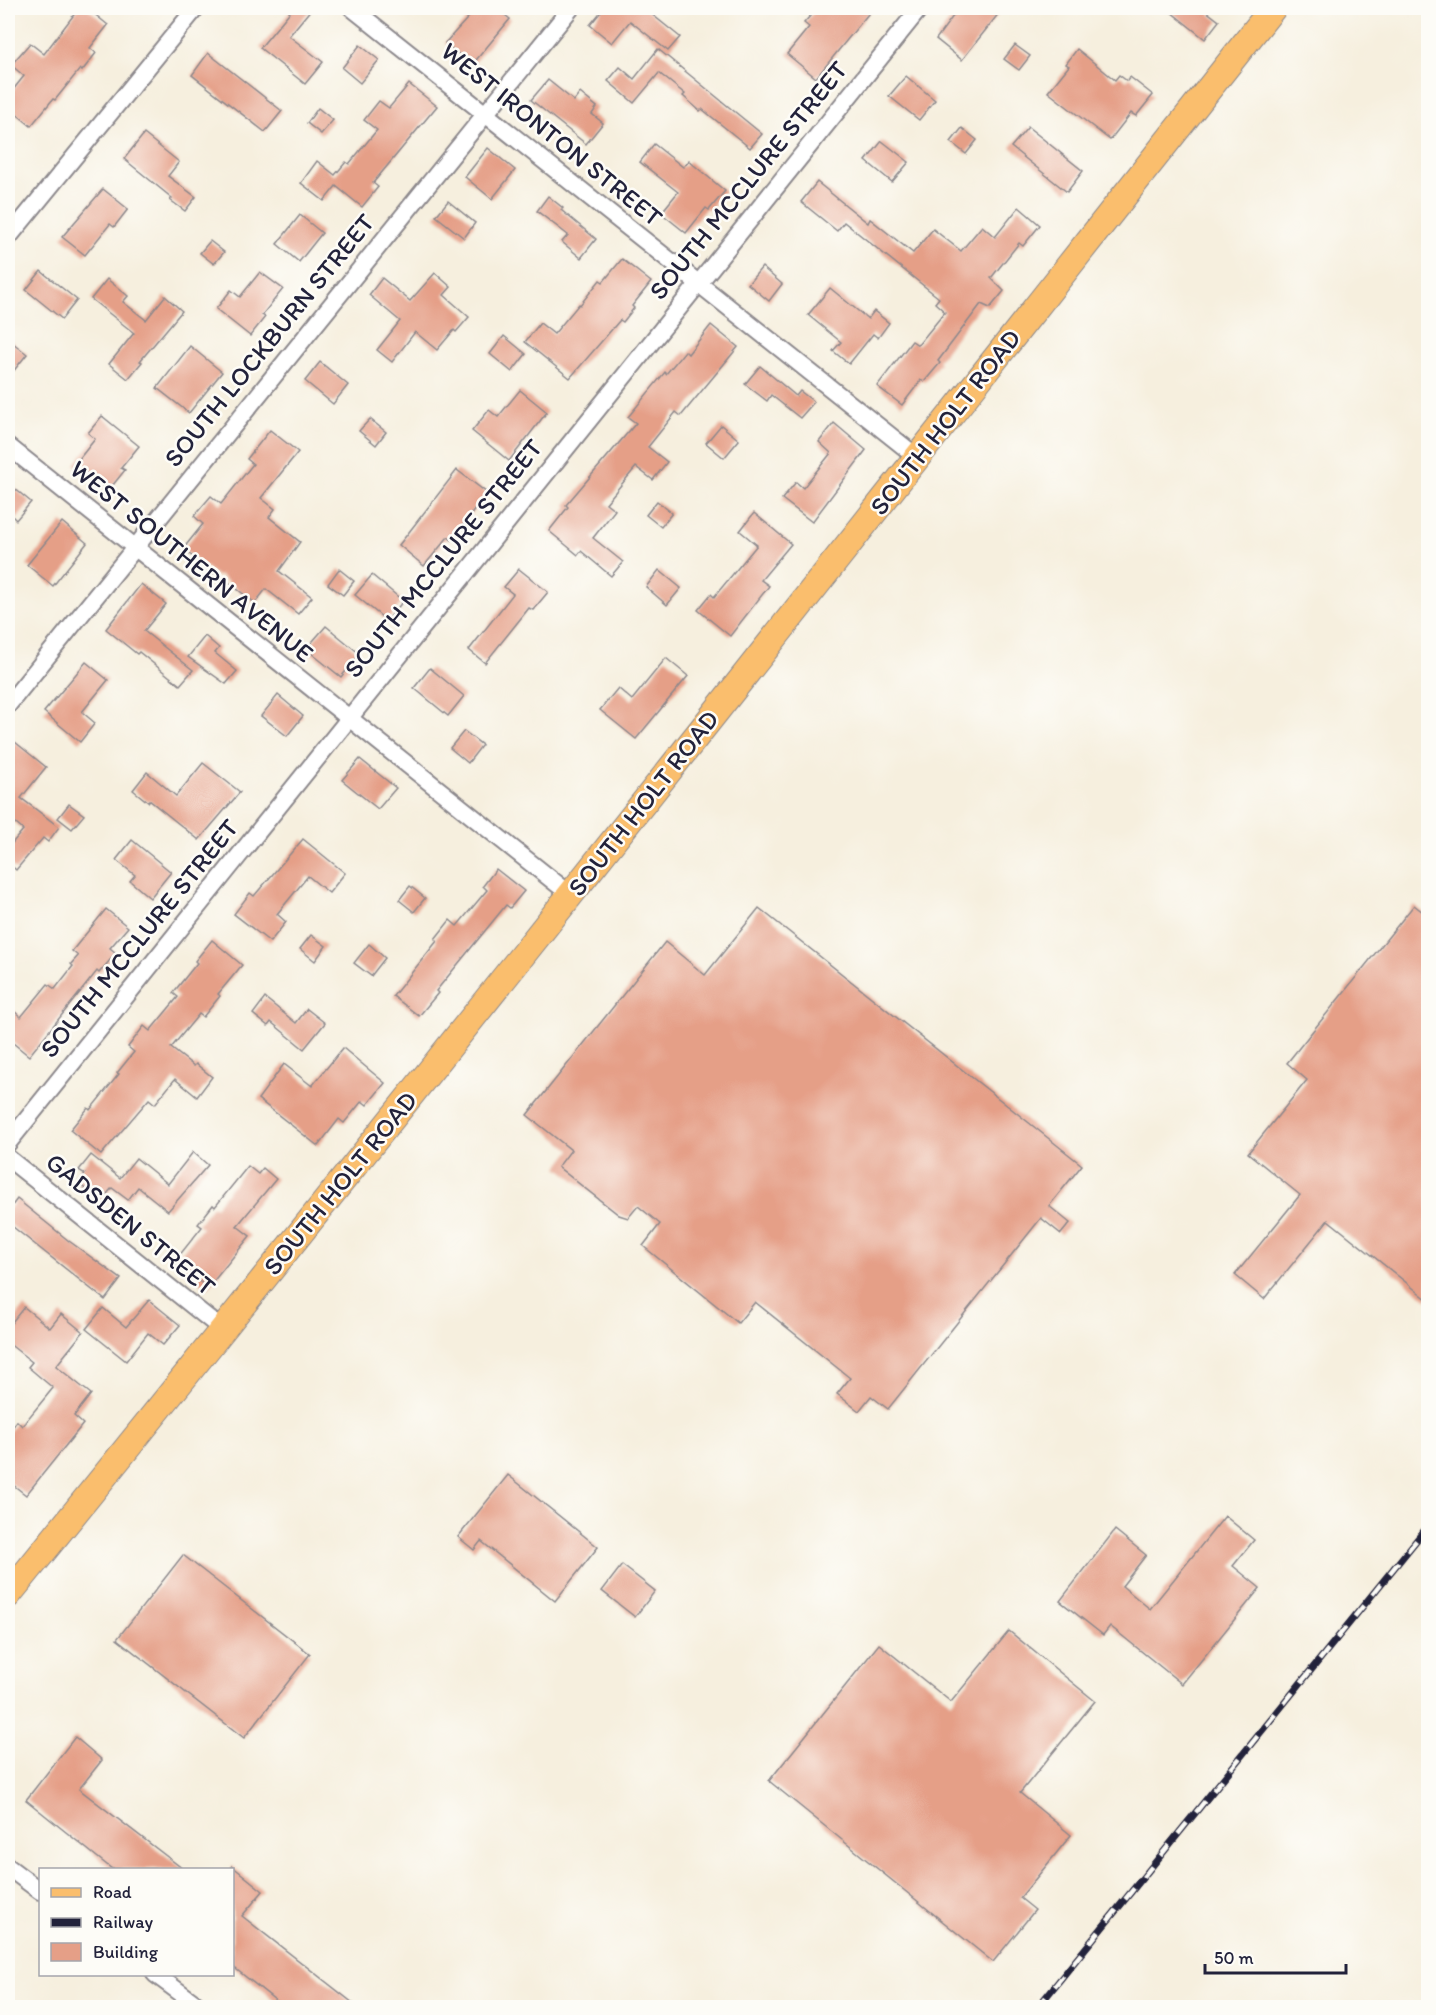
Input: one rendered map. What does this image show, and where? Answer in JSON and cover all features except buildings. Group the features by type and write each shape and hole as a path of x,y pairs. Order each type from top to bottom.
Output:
{"main road":[{"name":"SOUTH HOLT ROAD","path":"8,1595 571,895 1273,8"}],"street":[{"path":"8,238 195,8"},
{"name":"WEST IRONTON STREET","path":"352,8 917,458"},
{"name":"SOUTH LOCKBURN STREET","path":"8,705 134,546 571,8"},
{"name":"SOUTH MCCLURE STREET","path":"8,1143 920,8"},
{"name":"WEST SOUTHERN AVENUE","path":"8,446 571,895"},
{"name":"GADSDEN STREET","path":"8,1158 223,1330"},
{"path":"8,1867 39,1890"},
{"path":"159,1976 201,2007"}],"railway":[{"path":"1037,2008 1428,1526"}]}
